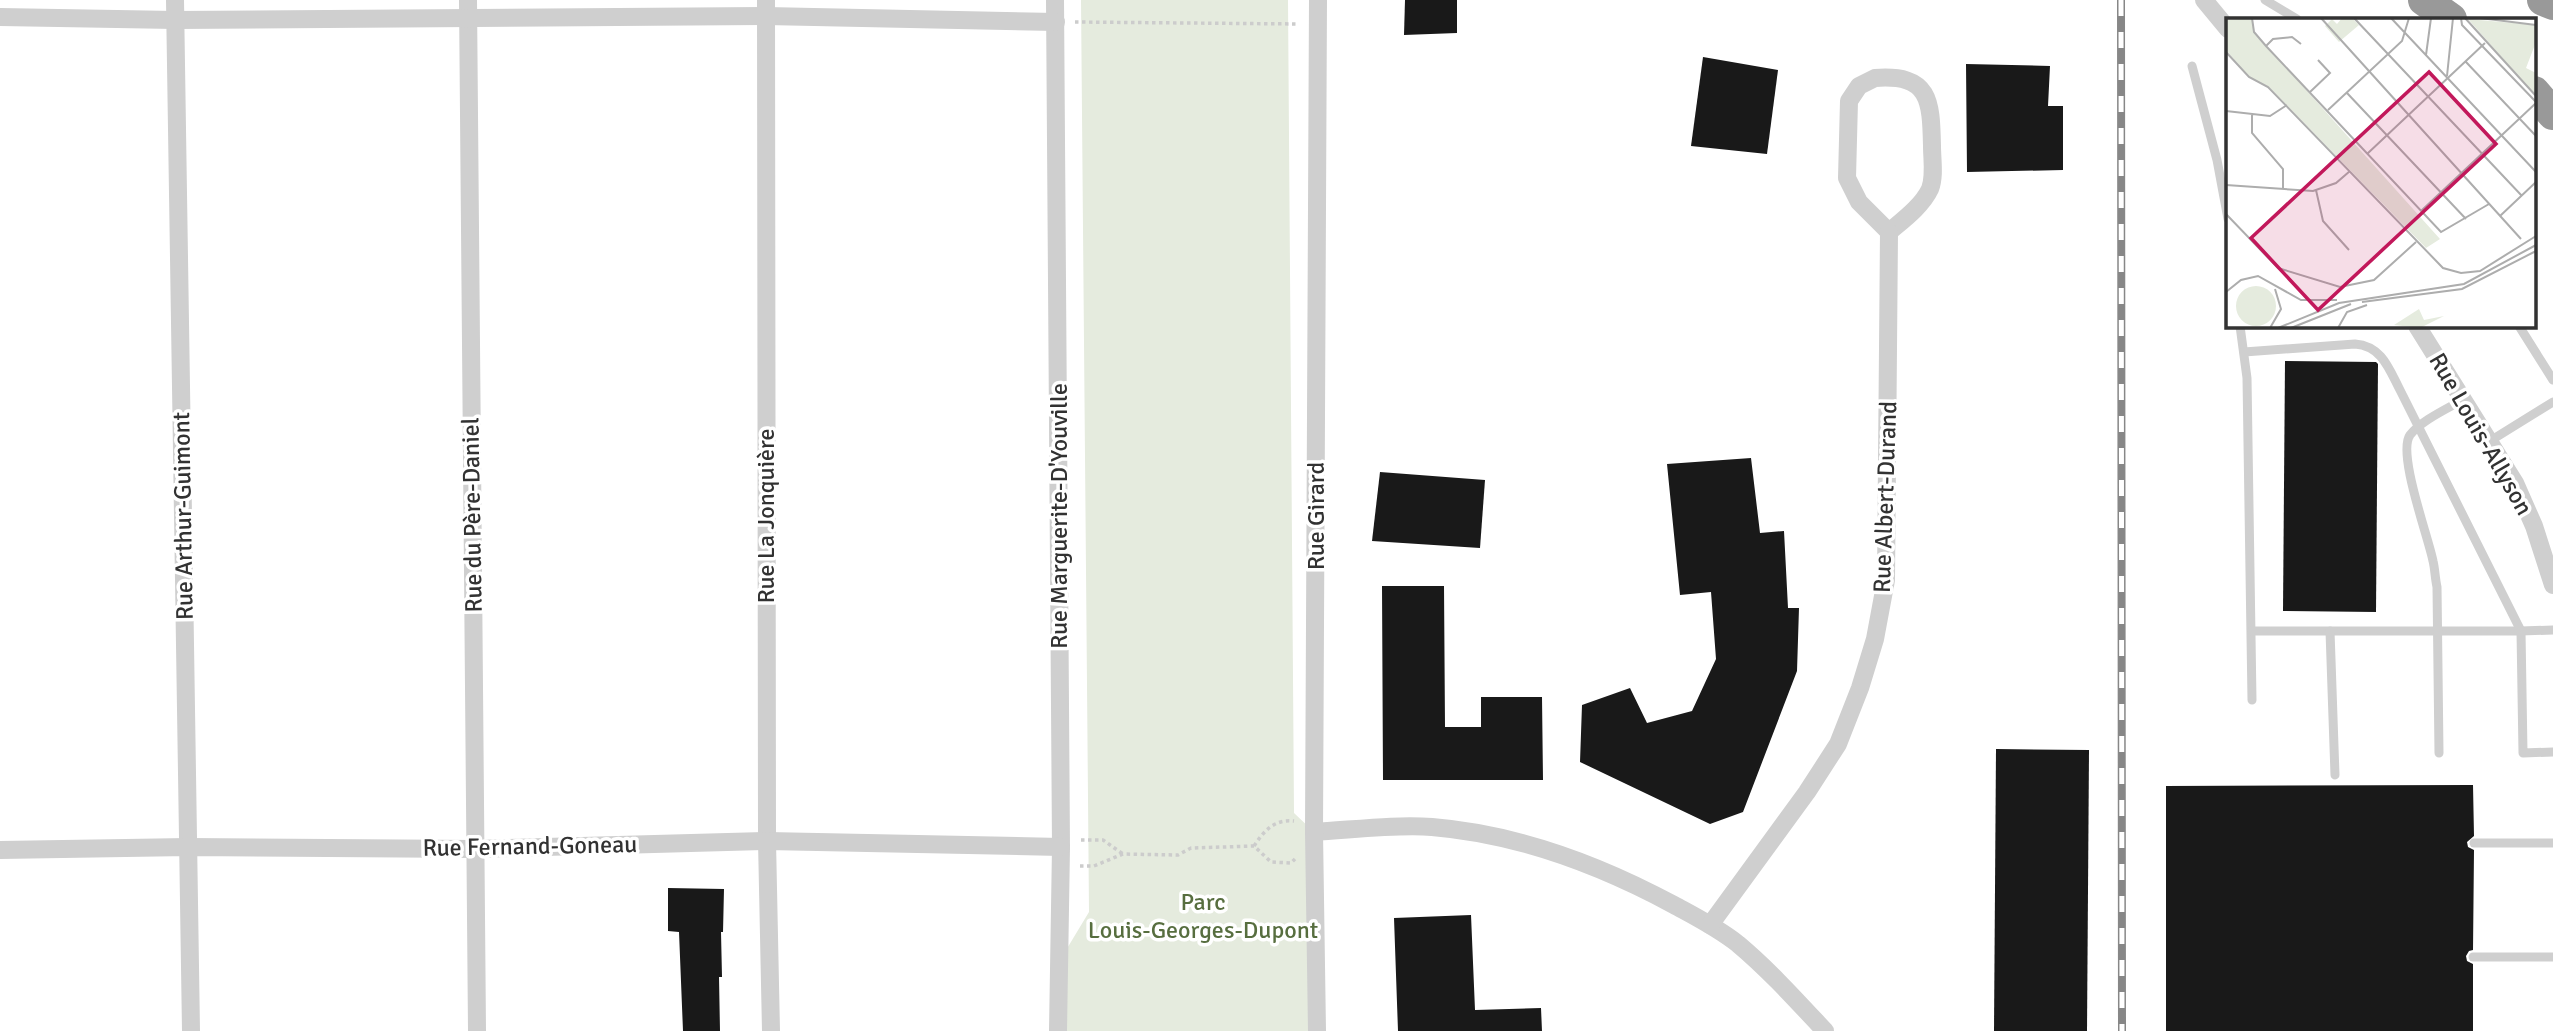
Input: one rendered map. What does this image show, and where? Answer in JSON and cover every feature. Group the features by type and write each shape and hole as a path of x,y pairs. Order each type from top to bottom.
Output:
{"highway":[{"path":"2424,0 2450,18"},
{"path":"2543,0 2553,4"},
{"path":"2536,94 2553,114"}],"street":[{"name":"Rue Arthur-Guimont","path":"175,0 191,1031"},
{"name":"Rue Marguerite-D'Youville","path":"1055,0 1061,846 1058,1031"},
{"name":"Rue Girard","path":"1317,1031 1314,832 1318,0"},
{"path":"2204,0 2226,27"},
{"path":"0,17 175,20 467,8 766,8 1056,22"},
{"name":"Rue du Père-Daniel","path":"467,8 477,1031"},
{"name":"Rue La Jonquière","path":"766,8 767,841 771,1031"},
{"path":"1875,78 1903,79 1916,84 1928,98 1931,111 1933,173 1930,189 1920,203 1889,232 1859,202 1847,178 1849,101 1859,86 1875,78"},
{"name":"Rue Albert-Durand","path":"1710,925 1807,792 1838,744 1860,688 1875,639 1886,580 1889,232"},
{"name":"Rue Louis-Allyson","path":"2418,327 2522,497 2553,585"},
{"path":"1314,832 1430,827 1507,838 1572,857 1620,877 1710,925 1737,944 1787,990 1825,1031"},
{"name":"Rue Fernand-Goneau","path":"0,850 475,849 767,841 1061,846"}],"lane":[{"path":"2265,0 2295,18"},
{"path":"2192,66 2217,160 2226,208"},
{"path":"2240,327 2247,378 2252,699"},
{"path":"2520,327 2553,380"},
{"path":"2244,352 2355,344 2369,346 2378,352 2419,427 2521,631 2523,753 2553,752"},
{"path":"2440,754 2438,631 2433,561 2406,454 2409,437 2419,427 2463,398"},
{"path":"2490,441 2553,402"},
{"path":"2252,631 2553,630"},
{"path":"2330,631 2335,775"},
{"path":"2474,844 2553,843"},
{"path":"2473,957 2553,957"}],"path":[{"path":"1056,22 1319,24"},
{"path":"1123,855 1103,840 1077,840 1061,846 1077,867 1094,866 1123,855 1178,855 1191,848 1254,846 1271,862 1292,863 1314,832 1291,819 1266,828 1254,846"}],"green space":[{"name":"Parc Louis-Georges-Dupont","path":"1081,0 1288,0 1294,813 1314,832 1319,1031 1051,1031 1051,975 1089,912"}],"building":[{"path":"1405,0 1457,0 1457,33 1404,35"},
{"path":"1703,57 1778,70 1767,154 1691,146"},
{"path":"1966,64 2050,66 2048,106 2063,106 2063,170 1967,172"},
{"path":"2285,361 2378,364 2376,612 2283,611"},
{"path":"1751,458 1760,533 1784,531 1788,608 1799,608 1797,671 1743,812 1710,824 1580,762 1582,705 1630,688 1647,723 1692,711 1716,659 1711,592 1680,595 1667,464"},
{"path":"1380,472 1485,480 1480,548 1372,541"},
{"path":"1382,586 1444,586 1445,727 1481,727 1481,697 1542,697 1543,780 1383,780"},
{"path":"1996,749 2089,750 2087,1031 1994,1031"},
{"path":"2473,785 2474,836 2467,842 2468,847 2474,850 2473,950 2466,956 2467,961 2473,964 2473,1031 2166,1031 2166,786"},
{"path":"668,888 724,889 722,977 719,977 720,1031 683,1031 679,932 668,931"},
{"path":"1471,915 1475,1010 1541,1008 1542,1031 1398,1031 1394,918"}],"railway":[{"path":"2121,0 2122,1031"}]}
